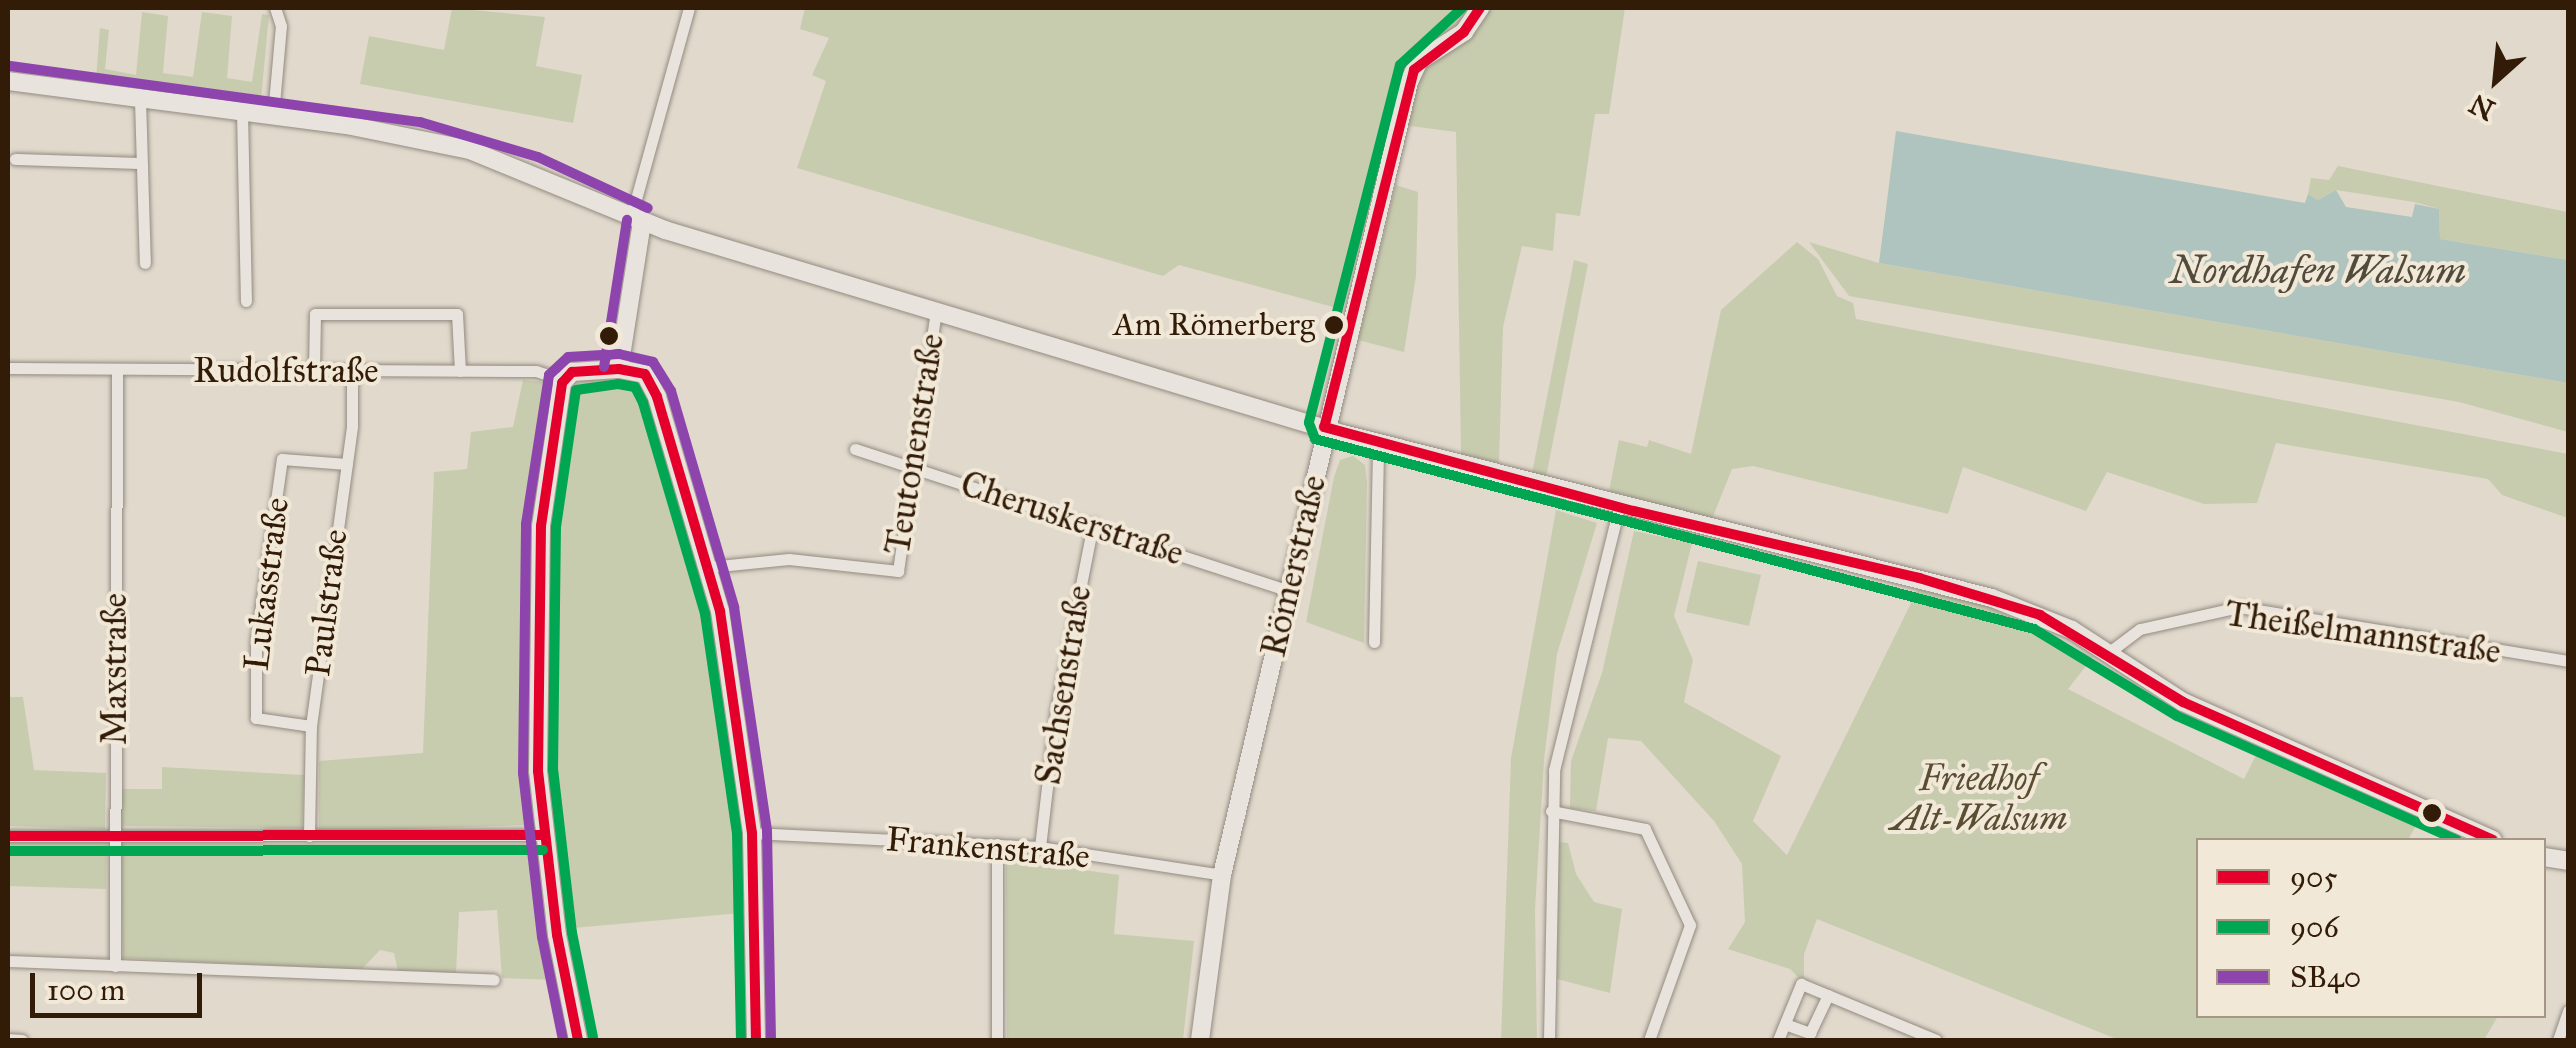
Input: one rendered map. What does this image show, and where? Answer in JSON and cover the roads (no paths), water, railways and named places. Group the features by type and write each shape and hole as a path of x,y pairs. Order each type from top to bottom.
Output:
{"street":[{"path":"273,115 280,26 275,8"},
{"path":"619,369 637,220 689,8"},
{"name":"Römerstraße","path":"1200,1040 1222,875 1324,427 1414,70 1464,32 1480,8"},
{"path":"8,82 273,115 470,150 637,220 1378,444 1619,508 1992,598 2040,615 2108,653 2182,702 2488,838"},
{"path":"140,100 145,263"},
{"path":"242,112 246,301"},
{"path":"15,159 141,163"},
{"name":"Teutonenstraße","path":"709,567 789,558 898,571 936,310"},
{"path":"314,372 315,314 457,314 460,371"},
{"name":"Rudolfstraße","path":"8,368 117,372 548,372 564,380"},
{"path":"578,1040 543,834 535,630 541,526 564,380 572,372 619,369 649,378 709,567 738,716 752,833 756,1040"},
{"name":"Maxstraße","path":"115,966 117,372"},
{"name":"Paulstraße","path":"309,836 312,726 347,464 352,372"},
{"path":"1374,642 1378,444"},
{"name":"Cheruskerstraße","path":"856,449 1289,591"},
{"name":"Lukasstraße","path":"312,726 256,718 256,640 282,459 347,464"},
{"path":"1549,1040 1552,811 1558,748 1619,508"},
{"name":"Sachsenstraße","path":"1040,847 1056,711 1094,524"},
{"name":"Theißelmannstraße","path":"2108,653 2140,629 2239,608 2568,661"},
{"path":"1552,811 1645,829 1690,925 1649,1040"},
{"name":"Frankenstraße","path":"752,833 1040,847 1222,875"},
{"path":"8,836 543,834"},
{"path":"996,1040 997,844"},
{"path":"8,961 494,980"},
{"path":"1778,1040 1801,984 1927,1039"},
{"path":"1785,1024 1810,1033 1828,995"},
{"path":"2563,1034 2568,1011"},
{"path":"8,1039 22,1040"}],"water":[{"name":"Nordhafen Walsum","path":"1896,131 2305,203 2308,194 2318,200 2336,190 2346,207 2412,217 2415,204 2439,209 2440,239 2568,260 2568,383 1879,263"}],"place":[{"name":"Am Römerberg","path":"1334,325"}],"park label":[{"name":"Friedhof Alt-Walsum","path":"1979,799"}]}
